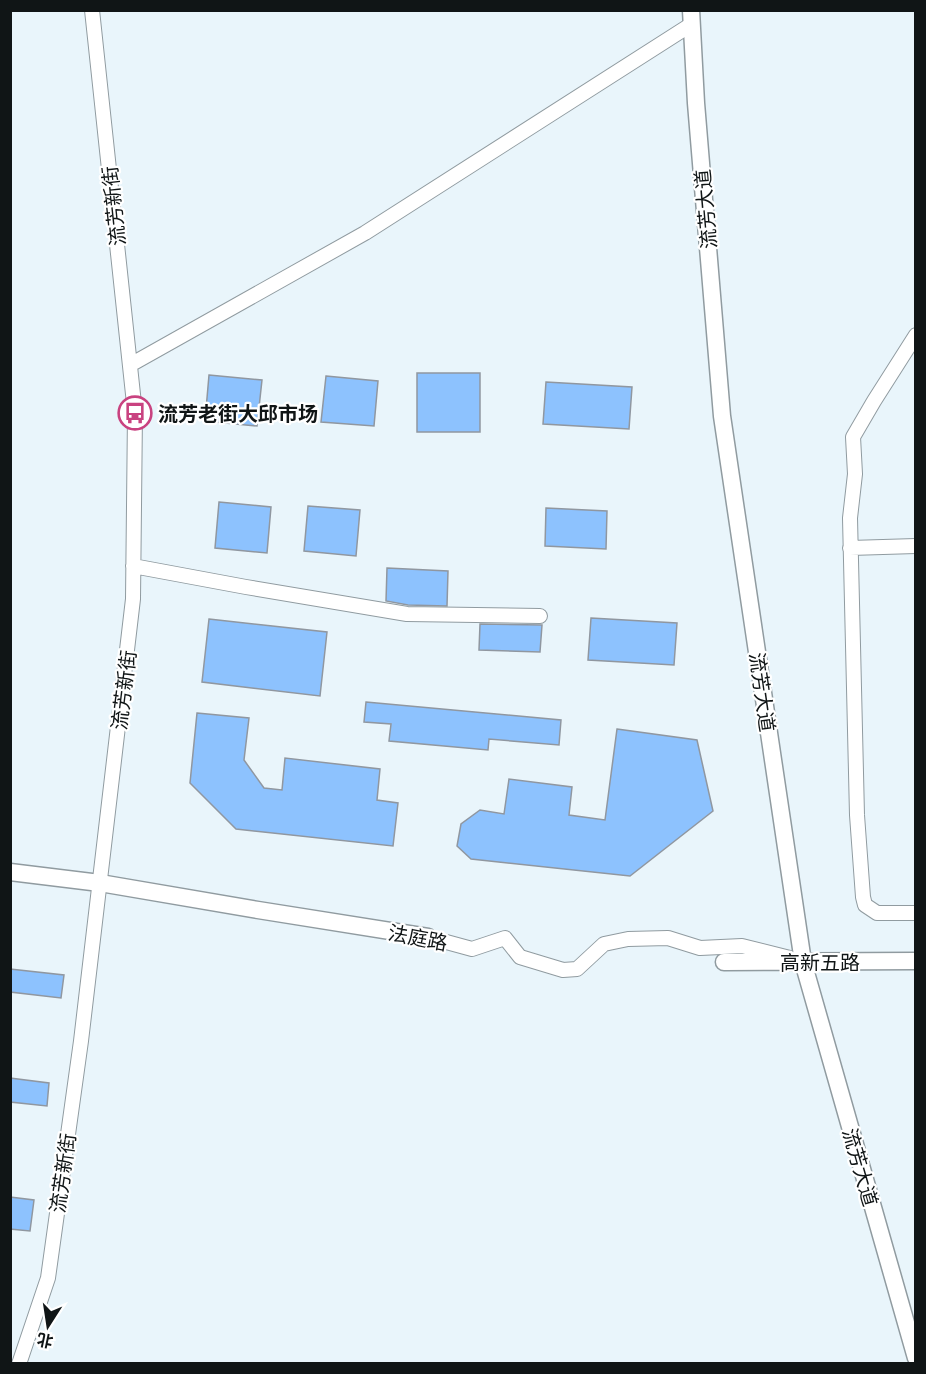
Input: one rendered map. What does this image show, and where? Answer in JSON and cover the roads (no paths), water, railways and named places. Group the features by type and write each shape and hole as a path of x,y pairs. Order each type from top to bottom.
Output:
{"main road":[{"name":"流芳大道","path":"691,17 722,416 803,962 915,1358"},
{"name":"法庭路","path":"10,872 100,883 428,937"},
{"name":"高新五路","path":"724,962 915,961"}],"street":[{"name":"流芳新街","path":"19,1364 48,1278 81,1041 133,599 135,413 92,10"},
{"path":"130,364 365,233 691,17"},
{"path":"915,335 853,437 855,474 850,518 857,816 863,897 865,905 877,913 915,912"},
{"path":"850,548 915,546"},
{"path":"133,567 407,614 540,616"},
{"name":"法庭路","path":"428,937 472,949 505,938 520,957 563,970 577,969 604,944 628,939 668,938 700,948 742,946 803,962"}],"place":[{"name":"流芳老街大邱市场","path":"135,413"}]}
